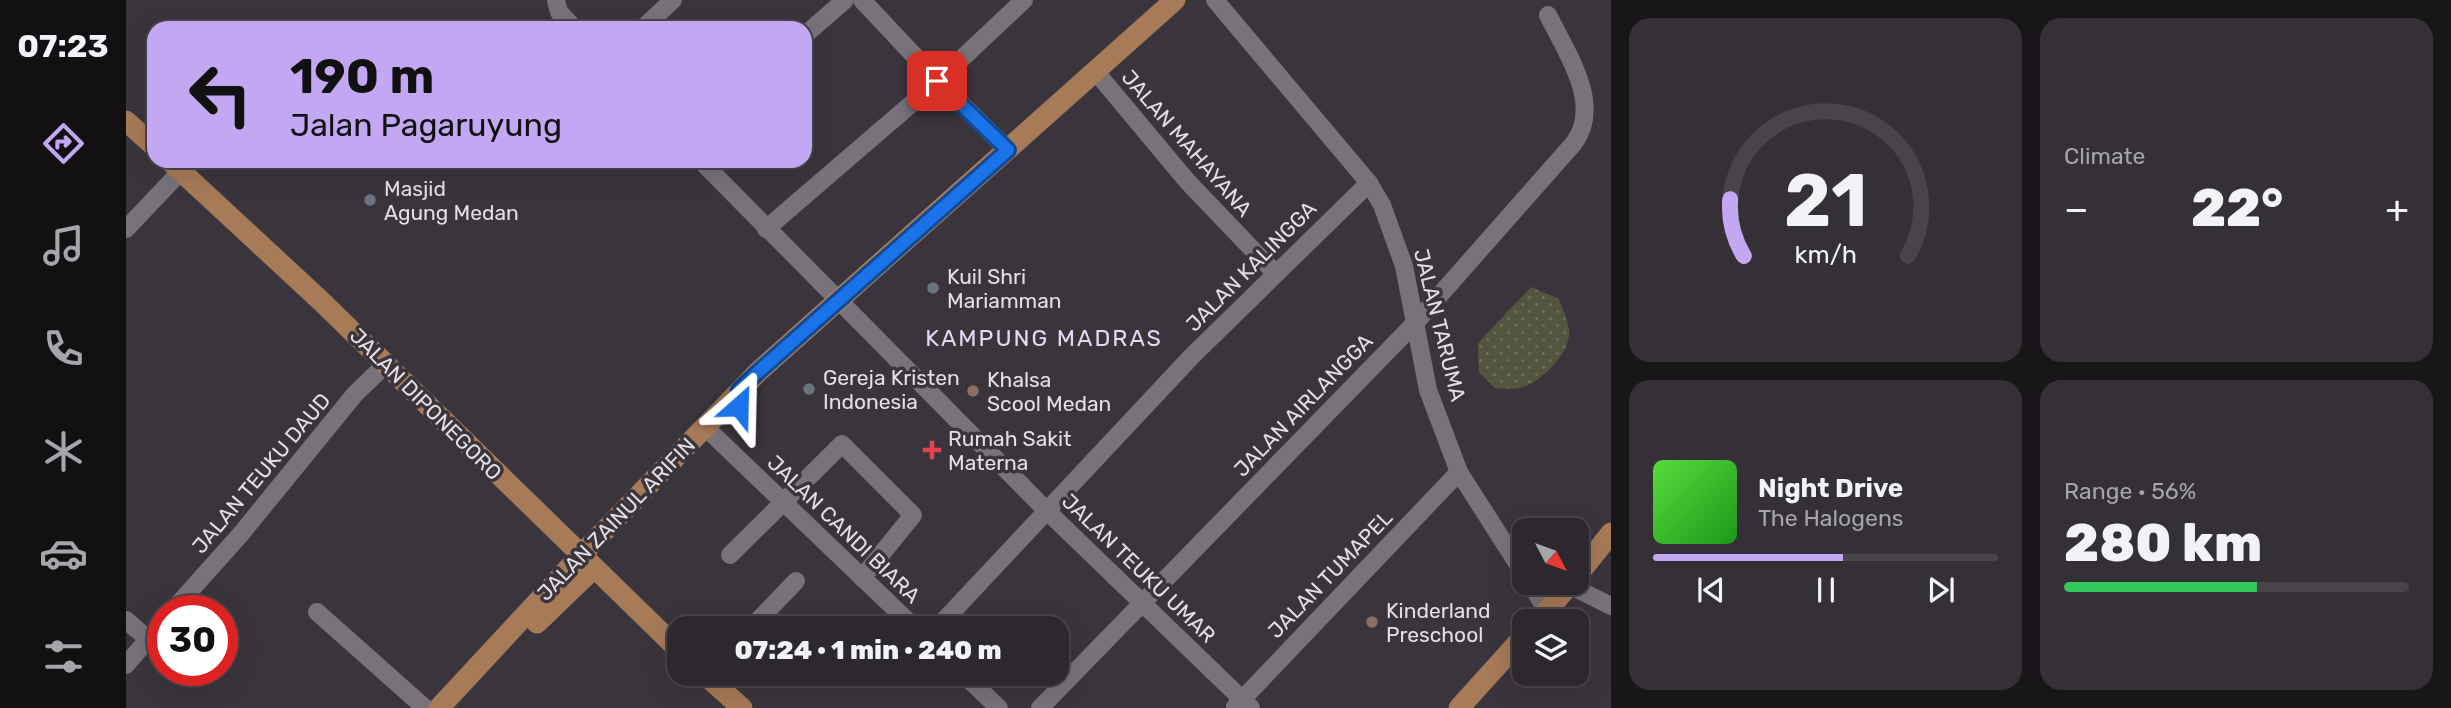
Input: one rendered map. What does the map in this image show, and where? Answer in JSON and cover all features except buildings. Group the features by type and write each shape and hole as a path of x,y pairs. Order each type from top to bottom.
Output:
{"main road":[{"name":"JALAN ZAINUL ARIFIN","path":"459,708 708,430 739,390 1175,0"},
{"path":"126,121 147,140"},
{"name":"JALAN DIPONEGORO","path":"178,168 667,639"},
{"path":"1589,561 1611,534"},
{"name":"JALAN ZAINUL ARIFIN","path":"439,708 587,562"},
{"path":"1548,609 1560,595"},
{"path":"1459,708 1512,649"},
{"path":"719,686 742,708"}],"street":[{"path":"650,21 673,0"},
{"path":"812,29 845,0"},
{"path":"862,0 937,81 1008,150"},
{"path":"766,229 937,81 1024,0"},
{"name":"JALAN TARUMA","path":"1214,0 1369,183 1382,205 1404,266 1428,390 1459,471 1512,555"},
{"path":"557,6 569,21"},
{"name":"JALAN AIRLANGGA","path":"1040,708 1416,322 1574,143 1585,122 1586,111 1578,78 1548,15"},
{"name":"JALAN MAHAYANA","path":"1096,72 1187,181 1275,273"},
{"path":"126,229 174,168"},
{"name":"JALAN TEUKU UMAR","path":"708,168 1243,705"},
{"name":"JALAN KALINGGA","path":"947,616 1275,273 1369,183"},
{"name":"JALAN TEUKU DAUD","path":"186,595 240,535 355,394 385,365"},
{"name":"JALAN CANDI BIARA","path":"708,430 902,616"},
{"path":"730,555 836,447 845,445 913,515 862,578"},
{"name":"JALAN TUMAPEL","path":"1243,705 1459,471"},
{"path":"762,616 796,581"},
{"path":"1589,592 1611,606"},
{"path":"317,611 425,708"},
{"path":"126,620 147,638"},
{"path":"126,665 147,640"},
{"path":"976,686 999,708"}],"green space":[{"path":"1531,287 1559,299 1569,338 1551,368 1532,383 1519,388 1495,388 1479,372 1478,343"}],"place":[{"name":"Masjid Agung Medan","path":"370,200"},
{"name":"Kuil Shri Mariamman","path":"933,288"},
{"name":"Gereja Kristen Indonesia","path":"809,389"},
{"name":"Khalsa Scool Medan","path":"973,391"},
{"name":"Rumah Sakit Materna","path":"932,450"},
{"name":"Kinderland Preschool","path":"1372,622"}],"district":[{"name":"KAMPUNG MADRAS","path":"1044,338"}],"route":[{"path":"739,406 739,390 791,340 1008,150 937,81"}]}
